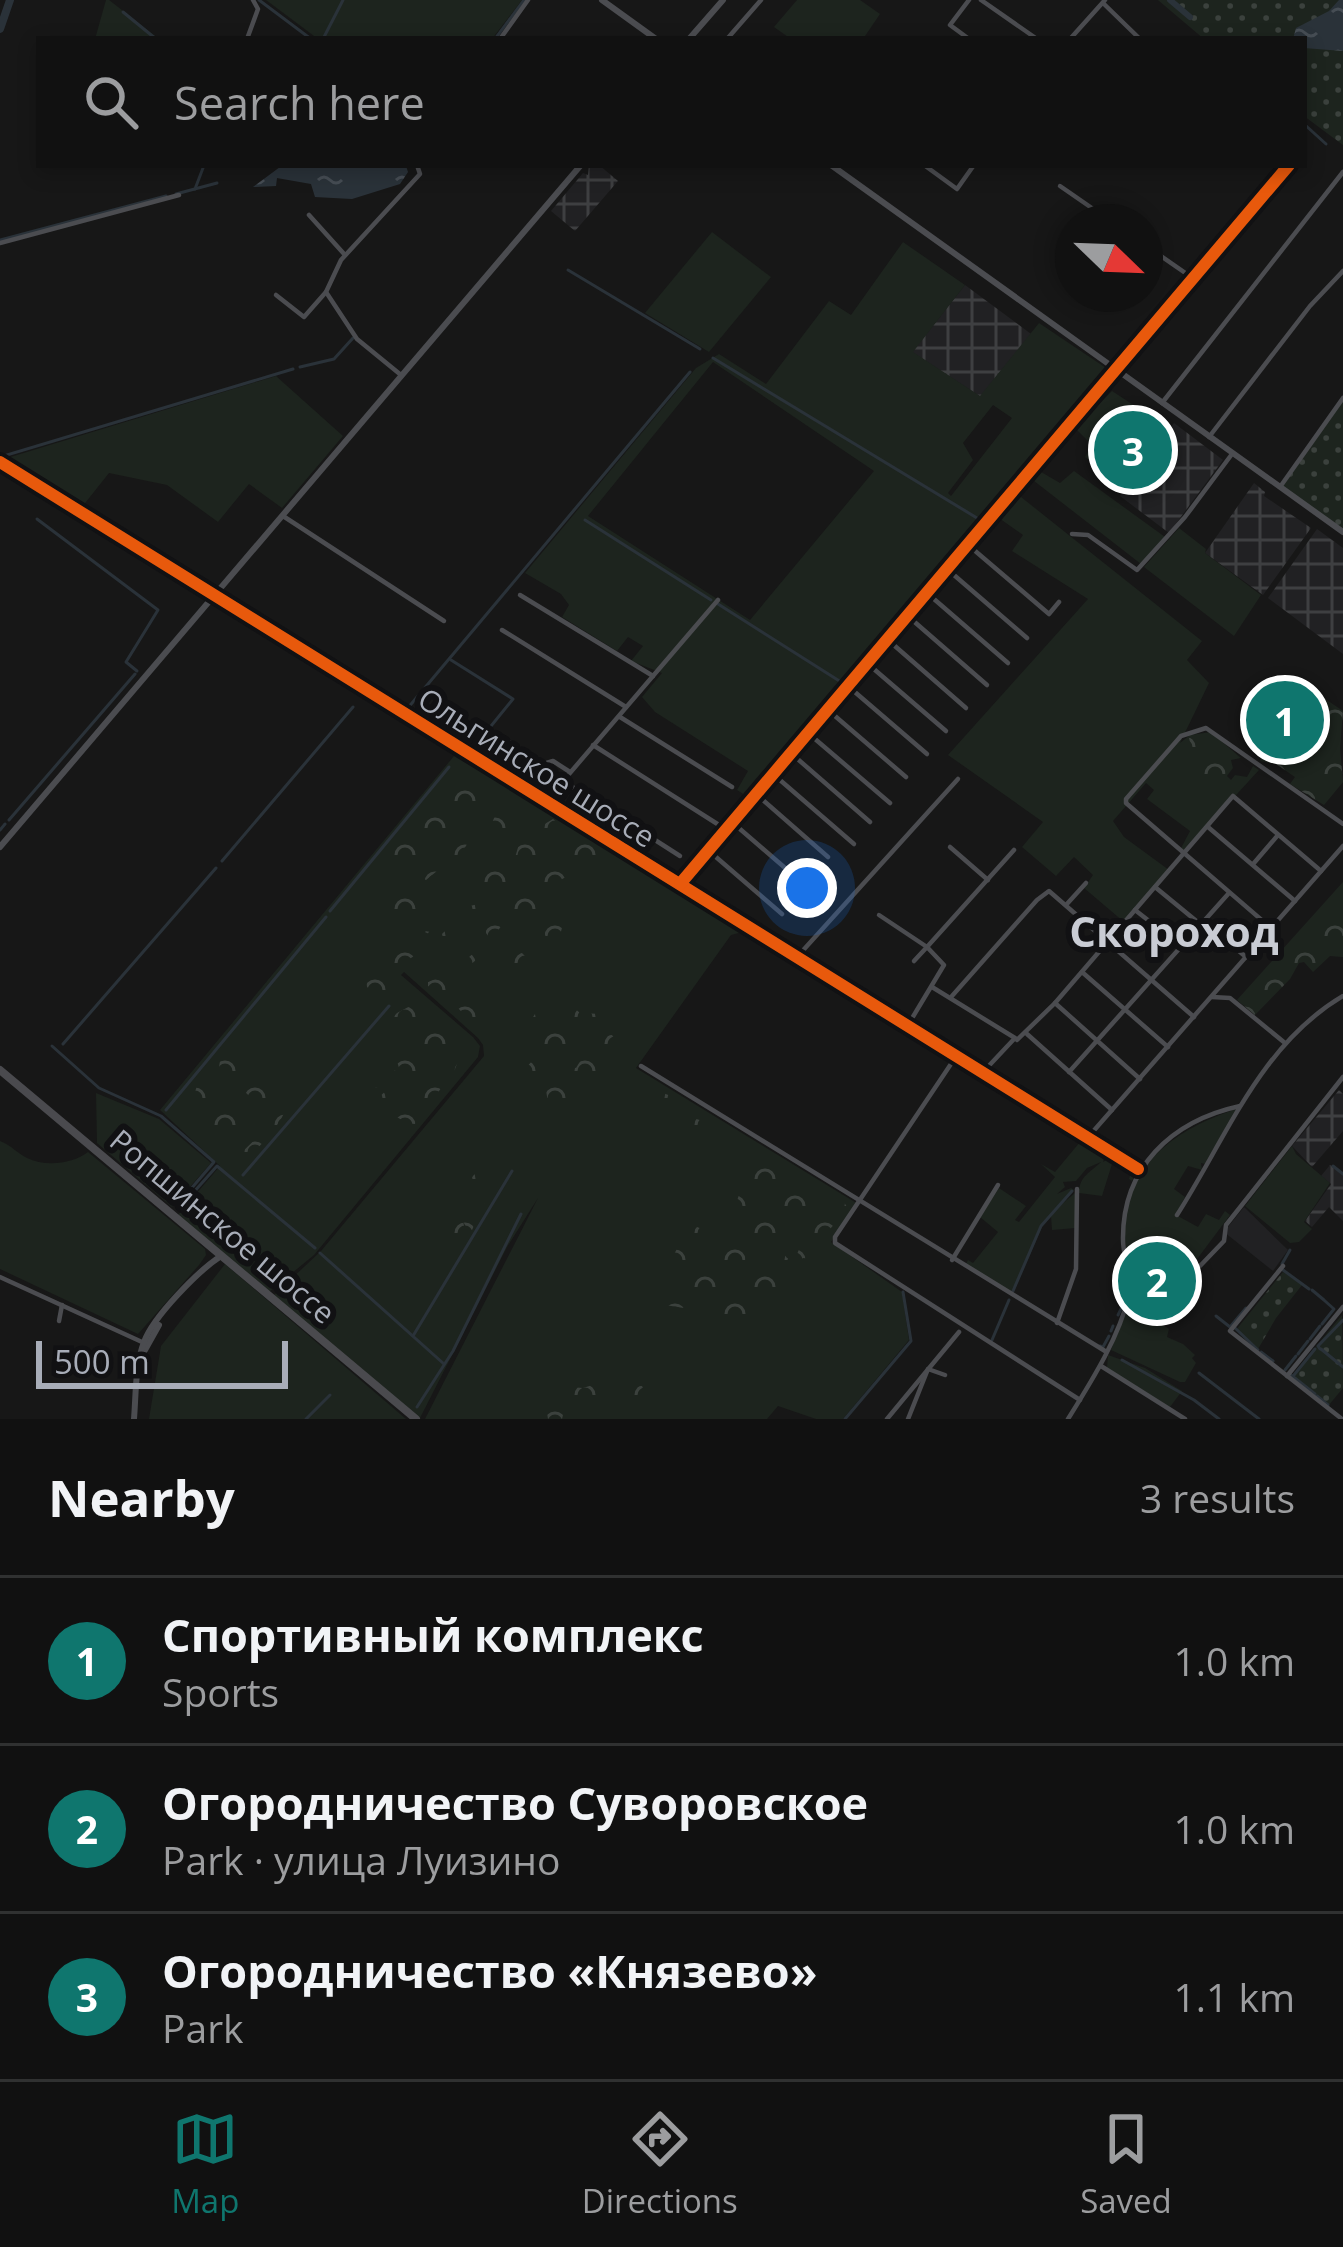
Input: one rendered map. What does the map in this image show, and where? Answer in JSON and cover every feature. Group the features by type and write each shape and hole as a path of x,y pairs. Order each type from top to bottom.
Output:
{"main road":[{"name":"Ропшинское шоссе","path":"0,1070 416,1419"}],"street":[{"path":"248,36 258,9 253,0"},
{"path":"502,36 528,0"},
{"path":"602,0 652,36"},
{"path":"692,36 722,0"},
{"path":"730,36 761,0"},
{"path":"965,36 950,25 969,0"},
{"path":"981,0 1033,36"},
{"path":"1073,36 1105,2 1137,36"},
{"path":"276,295 304,317 326,292 345,255 420,174 418,168"},
{"path":"0,847 578,168"},
{"path":"835,168 1343,532"},
{"path":"928,168 957,189 972,168"},
{"path":"680,884 1286,168"},
{"path":"1162,403 1343,172"},
{"path":"1060,186 1086,204"},
{"path":"0,243 179,195"},
{"path":"309,215 345,255"},
{"path":"1163,257 1194,279"},
{"path":"1209,437 1310,306 1343,272"},
{"path":"326,292 357,339 402,375"},
{"path":"1280,487 1343,398"},
{"path":"1072,534 1088,535 1137,569 1185,517 1232,454"},
{"name":"Ольгинское шоссе","path":"0,462 1138,1169"},
{"path":"282,516 444,621"},
{"path":"967,544 1049,614 1059,602"},
{"path":"946,569 1028,638"},
{"path":"927,593 1008,663"},
{"path":"520,595 652,676"},
{"path":"546,801 718,600"},
{"path":"908,616 987,686"},
{"path":"502,630 626,707"},
{"path":"888,640 966,708"},
{"path":"868,664 946,730"},
{"path":"848,686 927,754"},
{"path":"828,710 905,777"},
{"path":"618,716 732,788"},
{"path":"1271,928 1126,803 1181,736 1206,728 1343,824"},
{"path":"808,733 890,802"},
{"path":"501,737 543,764 553,761 570,772"},
{"path":"593,746 719,825"},
{"path":"791,754 870,822"},
{"path":"773,774 854,844"},
{"path":"796,957 958,779"},
{"path":"563,781 680,856"},
{"path":"756,794 828,856"},
{"path":"984,1072 1055,1003 1233,796 1322,871"},
{"path":"732,822 806,886"},
{"path":"1208,826 1295,901"},
{"path":"1253,865 1278,835"},
{"path":"1088,1137 1343,846"},
{"path":"950,847 988,880"},
{"path":"708,850 782,914"},
{"path":"914,961 1014,850"},
{"path":"1066,905 1086,883"},
{"path":"1155,886 1246,957"},
{"path":"952,997 1036,900 1052,892 1194,1017"},
{"path":"1069,1072 1229,893"},
{"path":"1136,910 1180,946"},
{"path":"879,915 944,962 908,1024"},
{"path":"1082,972 1168,1047"},
{"path":"1228,978 1230,998"},
{"path":"932,987 1016,1039"},
{"path":"1177,1215 1240,1106 1285,1043 1312,1015 1343,996"},
{"path":"1212,997 1230,998 1285,1043"},
{"path":"1055,1003 1140,1079"},
{"path":"1027,1034 1112,1110"},
{"path":"958,1055 835,1243 1080,1400"},
{"path":"641,1066 1105,1352"},
{"path":"1201,1266 1224,1241 1226,1225 1340,1088 1343,1077"},
{"path":"1068,1419 1101,1366 1130,1292 1123,1224 1138,1169 1181,1130 1240,1106"},
{"path":"952,1260 998,1185"},
{"path":"1057,1323 1076,1269 1077,1189"},
{"path":"136,1419 145,1344 163,1313 221,1256"},
{"path":"1283,1266 1230,1331 1342,1419"},
{"path":"0,1276 145,1344"},
{"path":"59,1321 62,1305"},
{"path":"1287,1376 1343,1306"},
{"path":"886,1419 959,1332"},
{"path":"1101,1366 1185,1419"},
{"path":"928,1369 946,1375"},
{"path":"908,1419 928,1369"},
{"path":"901,1402 913,1406"}],"shaded area":[{"path":"589,168 603,168 618,181 575,231 551,211 583,173 588,175"},
{"path":"965,285 1031,334 981,397 912,352"},
{"path":"1174,423 1223,460 1169,533 1120,496"},
{"path":"1254,483 1264,496 1311,528 1263,595 1205,553"},
{"path":"1317,529 1343,548 1343,654 1268,598"},
{"path":"1278,691 1300,709 1264,750 1243,736"},
{"path":"1339,1090 1343,1131 1312,1167 1292,1146"},
{"path":"1330,1165 1343,1175 1343,1221 1329,1207 1312,1227 1305,1221 1331,1184 1321,1176"},
{"path":"1244,1207 1288,1250 1273,1271 1224,1232"}],"green space":[{"path":"109,0 155,36 96,36"},
{"path":"266,0 522,0 494,36 314,36"},
{"path":"797,0 860,0 880,14 865,36 787,36 774,27"},
{"path":"1158,0 1343,0 1343,145 1307,118 1307,36 1200,36"},
{"path":"712,232 771,277 709,352 645,313"},
{"path":"903,242 965,285 913,352 980,396 1039,323 1112,372 748,797 737,790 748,771 655,712 642,697 662,673 631,661 643,646 628,637 617,651 562,617 569,605 561,594 525,573 696,368 719,354 766,384 829,301 851,315","holes":["713,362 874,471 750,620 588,516","993,405 1012,418 951,496 948,493 973,460 963,443"]},
{"path":"276,376 343,436 282,508 249,484 218,522 167,485 109,473 82,507 4,459"},
{"path":"1112,391 1138,408 1098,466 1085,457 1092,445 1075,428"},
{"path":"1343,401 1343,529 1282,487"},
{"path":"1146,413 1167,428 1119,486 1101,472"},
{"path":"1036,469 1060,483 1074,471 1165,537 1141,564 1029,477"},
{"path":"1016,493 1202,641 1187,660 1209,683 1180,743 1190,735 1211,732 1241,758 1231,760 1233,768 1227,776 1231,780 1235,775 1247,777 1253,766 1259,770 1184,852 1180,850 1190,831 1147,799 1154,790 1146,783 1113,821 1124,837 1169,870 1124,922 1084,888 1093,875 1074,857 1056,876 1022,847 1043,822 948,755 1088,599 1012,551 1023,535 996,516"},
{"path":"1179,528 1261,595 1234,636 1144,567"},
{"path":"1285,683 1303,684 1343,711 1343,782 1324,805 1290,784 1295,777 1276,764 1260,761 1300,709 1271,689"},
{"path":"1211,733 1230,751 1225,776 1229,788 1235,776 1246,779 1256,770 1236,792 1217,798 1201,773 1189,771 1193,764 1189,738 1197,738 1197,750 1202,752 1213,739 1201,736"},
{"path":"454,756 750,930 731,935 636,1068 858,1204 831,1242 902,1292 909,1340 843,1419 816,1419 778,1406 767,1419 425,1419 538,1198 507,1247 420,1418 276,1299 274,1295 321,1251 484,1056 478,1038 404,972 401,975 473,1037 480,1046 478,1057 314,1255 269,1292 177,1216 220,1166 160,1110"},
{"path":"465,769 501,790 504,802 520,801 527,810 539,810 543,825 553,819 559,824 538,858 546,856 557,838 572,831 580,834 572,851 585,842 598,847 604,856 600,864 587,865 578,876 559,881 554,903 566,911 557,948 548,947 543,926 548,893 544,890 535,923 514,930 502,925 491,940 482,915 459,924 444,940 415,928 410,940 416,947 414,956 399,966 393,995 381,998 367,987 368,968 374,960 392,957 396,941 371,893 375,885 411,896 425,931 442,934 470,906 482,903 488,891 482,881 489,861 505,871 512,868 519,844 516,825 508,828 498,848 484,842 500,804 487,813 464,849 475,865 469,872 448,862 426,880 391,861 390,853 403,832 425,817 437,797 448,801 461,787 459,775"},
{"path":"1343,882 1343,957 1330,956 1313,972 1299,963 1255,1015 1237,1000"},
{"path":"517,948 532,963 518,986 476,960 457,976 484,1006 489,1033 485,1036 428,986 475,952 490,959"},
{"path":"560,996 580,1013 601,1014 596,1031 577,1044 572,1067 576,1068 595,1037 612,1035 616,1041 595,1080 573,1095 572,1113 566,1120 548,1103 544,1077 528,1084 519,1075 535,1058 551,1054 553,1046 537,1049 532,1057 514,1049 541,1004"},
{"path":"416,1003 439,1020 443,1036 463,1048 455,1069 415,1124 399,1118 377,1099 389,1088 402,1091 405,1085 389,1083 377,1088 362,1072 363,1063 379,1062 401,1074 394,1052 401,1042 416,1035 386,1025"},
{"path":"227,1051 255,1071 286,1108 266,1140 237,1164 233,1161 272,1123 256,1125 260,1121 256,1120 225,1147 186,1118 197,1086 211,1077 253,1113 269,1115 219,1067"},
{"path":"96,1093 159,1119 211,1163 172,1207 97,1143"},
{"path":"663,1093 671,1096 683,1115 703,1121 715,1142 703,1146 676,1119 653,1113"},
{"path":"1236,1109 1205,1164 1201,1163 1202,1170 1188,1166 1174,1189 1185,1197 1176,1215 1198,1227 1206,1214 1219,1220 1225,1211 1230,1215 1153,1318 1169,1329 1167,1337 1195,1355 1196,1363 1185,1382 1180,1382 1111,1350 1130,1296 1125,1238 1128,1206 1134,1186 1159,1152 1194,1127"},
{"path":"527,1133 530,1136 517,1160 484,1177 485,1202 472,1230 463,1221 467,1240 459,1253 451,1253 437,1231 461,1195 476,1197 468,1183 484,1161 510,1151"},
{"path":"1078,1133 1090,1146 1106,1152 1103,1162 1113,1156 1136,1173 1132,1181 1131,1172 1112,1164 1102,1196 1079,1193 1083,1178 1101,1162 1087,1168 1076,1181 1063,1182 1065,1187 1057,1194 1074,1190 1062,1204 1075,1193 1075,1228 1052,1230 1051,1216 1012,1296 965,1266 968,1260 973,1263 998,1232 980,1217 999,1188 1026,1206 1015,1220 1019,1222 1055,1177 1041,1164 1055,1172 1080,1142 1074,1137"},
{"path":"0,1141 42,1163 67,1162 88,1152 205,1249 199,1265 138,1334 0,1269"},
{"path":"753,1143 848,1209 830,1229 824,1246 833,1255 818,1267 812,1259 803,1258 791,1267 783,1280 784,1300 764,1326 739,1321 718,1331 696,1310 665,1305 655,1292 666,1279 663,1275 679,1245 697,1227 705,1230 712,1247 742,1245 746,1254 743,1275 750,1280 762,1277 765,1269 777,1270 774,1254 779,1248 787,1258 795,1259 798,1243 768,1237 751,1241 739,1234 738,1196 741,1191 757,1195 760,1188 741,1165"},
{"path":"1292,1146 1330,1183 1304,1222 1312,1229 1299,1242 1290,1243 1245,1206"},
{"path":"225,1264 406,1419 149,1419 161,1346"},
{"path":"1283,1272 1302,1285 1258,1349 1236,1330"},
{"path":"1342,1315 1343,1388 1328,1406 1291,1377"},
{"path":"1108,1355 1145,1368 1182,1391 1170,1407 1107,1368"},
{"path":"599,1383 642,1386 657,1419 641,1411 623,1411 611,1398 604,1402 597,1419 572,1418 575,1399 567,1399 562,1419 548,1419 547,1413 535,1418 530,1412 543,1385 583,1388"}],"water":[{"path":"1343,0 1343,51 1307,48 1307,36 1294,36 1296,28"},
{"path":"279,168 407,168 408,172 400,184 352,199 315,197 311,184 277,178 276,186 253,187"}],"waterway":[{"path":"0,29 10,0"},
{"path":"259,0 307,36"},
{"path":"325,36 343,0"},
{"path":"497,36 524,0"},
{"path":"1170,0 1190,17"},
{"path":"123,12 152,36"},
{"path":"1307,127 1326,144"},
{"path":"195,189 203,168"},
{"path":"176,194 217,183"},
{"path":"0,240 166,196"},
{"path":"568,270 700,349"},
{"path":"300,367 334,359 353,338"},
{"path":"713,358 977,518"},
{"path":"0,457 293,369"},
{"path":"407,709 690,372"},
{"path":"37,519 158,610 126,662 137,671"},
{"path":"585,520 711,600"},
{"path":"718,604 841,682"},
{"path":"451,660 513,699 474,747"},
{"path":"9,820 135,674"},
{"path":"222,861 353,707"},
{"path":"330,911 449,767"},
{"path":"0,830 5,824"},
{"path":"63,1044 216,868"},
{"path":"166,1110 326,917"},
{"path":"243,1175 389,1006"},
{"path":"52,1046 99,1088 161,1116 214,1162 184,1197"},
{"path":"185,1202 217,1166 315,1248"},
{"path":"1333,1166 1343,1174"},
{"path":"413,1336 512,1171"},
{"path":"1013,1291 1041,1226 1072,1191"},
{"path":"417,1407 453,1351 521,1214"},
{"path":"1282,1264 1290,1250"},
{"path":"320,1253 444,1364"},
{"path":"1283,1270 1309,1289"},
{"path":"1312,1290 1324,1300"},
{"path":"845,1419 911,1341 903,1292"},
{"path":"992,1340 1009,1300"},
{"path":"1322,1324 1334,1309 1325,1301"},
{"path":"1216,1316 1230,1327 1246,1308"},
{"path":"1118,1315 1121,1309"},
{"path":"1320,1349 1343,1320"},
{"path":"1111,1331 1113,1326"},
{"path":"1310,1339 1320,1326"},
{"path":"1235,1328 1258,1350"},
{"path":"1100,1346 1109,1336"},
{"path":"1298,1354 1308,1341"},
{"path":"1294,1375 1315,1349"},
{"path":"1321,1349 1343,1367"},
{"path":"1261,1352 1273,1361"},
{"path":"1285,1370 1296,1356"},
{"path":"1122,1360 1219,1419"},
{"path":"1199,1373 1259,1419"},
{"path":"1291,1375 1315,1394"},
{"path":"306,1419 330,1395"},
{"path":"1317,1396 1328,1405"}],"cycle path":[{"path":"680,884 1286,168"},
{"path":"0,462 1138,1169"}],"place":[{"name":"Огородничество «Князево»","path":"1133,450"},
{"name":"Спортивный комплекс","path":"1285,720"},
{"name":"Огородничество Суворовское","path":"1157,1281"}],"district":[{"name":"Скороход","path":"1174,930"}]}
